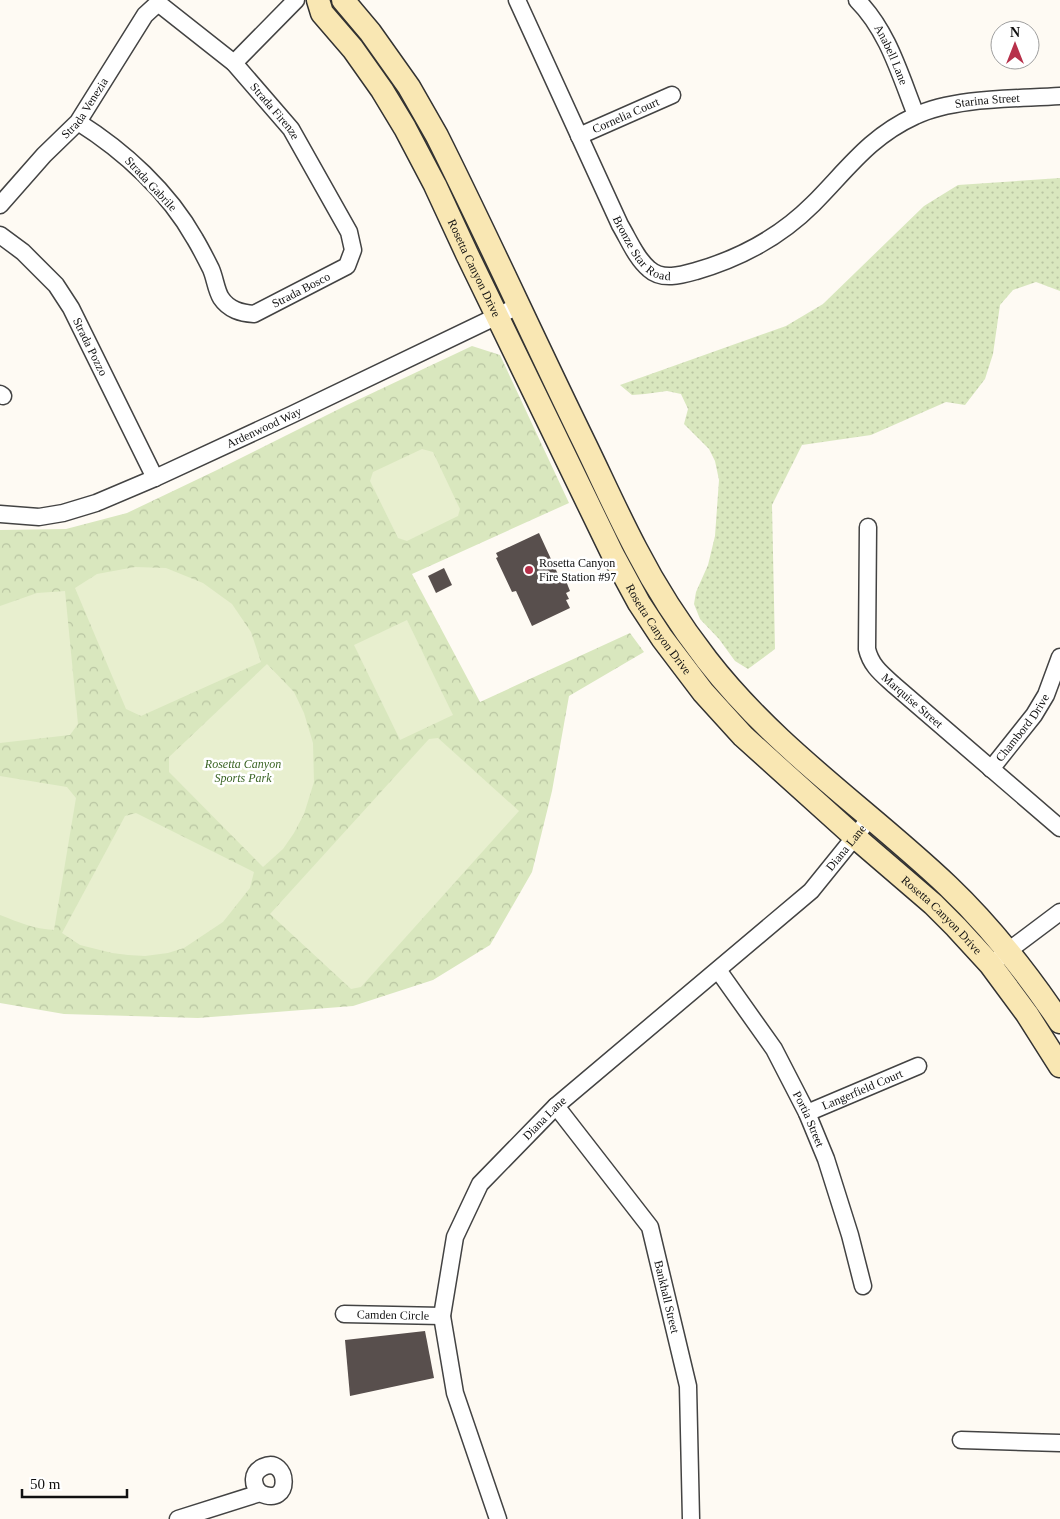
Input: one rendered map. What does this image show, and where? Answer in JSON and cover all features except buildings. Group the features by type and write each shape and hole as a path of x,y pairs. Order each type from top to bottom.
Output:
{"street":[{"path":"234,63 296,0"},
{"name":"Rosetta Canyon Drive","path":"318,0 322,13 353,49 382,90 405,128 435,185 613,555 639,603 662,638 703,692 743,736 933,904 990,964 1027,1014 1060,1066"},
{"name":"Rosetta Canyon Drive","path":"343,0 370,32 409,87 449,161 636,549 675,616 708,662 752,712 972,910 1008,950 1034,983 1060,1022"},
{"name":"Bronze Star Road","path":"518,0 620,225 636,254 649,270 658,274 666,276 683,274 716,265 740,256 765,242 812,205 873,141 916,115"},
{"name":"Anabell Lane","path":"856,0 875,22 888,43 916,115"},
{"name":"Strada Firenze","path":"158,3 234,63 291,129 349,232 353,250"},
{"name":"Strada Venezia","path":"0,205 44,155 78,122 145,16 158,3"},
{"name":"Cornelia Court","path":"579,136 672,95"},
{"name":"Starina Street","path":"916,115 937,108 975,101 1060,96"},
{"name":"Strada Gabrile","path":"78,122 118,150 174,206 207,262 222,299 236,312"},
{"name":"Strada Pozzo","path":"0,235 23,252 56,285 71,308 155,478"},
{"name":"Strada Bosco","path":"236,312 254,314 348,266 353,250"},
{"name":"Ardenwood Way","path":"0,514 39,516 63,513 96,502 155,478 291,415 518,306"},
{"name":"Marquise Street","path":"868,527 867,649 869,659 876,669 894,685 1060,828"},
{"name":"Chambord Drive","path":"991,769 1034,715 1046,695 1060,657"},
{"name":"Diana Lane","path":"498,1519 455,1393 442,1316 455,1237 480,1184 556,1106 811,891 870,818"},
{"path":"990,964 1060,912"},
{"name":"Portia Street","path":"718,970 774,1049 807,1113 826,1159 850,1235 863,1286"},
{"name":"Langerfield Court","path":"807,1113 918,1066"},
{"name":"Bankhall Street","path":"556,1106 650,1227 688,1386 690,1519"},
{"name":"Camden Circle","path":"344,1314 442,1316"},
{"path":"961,1440 1060,1442"},
{"path":"178,1519 260,1493"}],"green space":[{"path":"1060,178 1060,291 1036,282 1013,290 1000,305 993,354 985,379 965,405 946,402 871,435 802,445 772,505 775,649 748,669 735,661 719,639 700,619 694,604 696,592 708,565 715,536 719,480 715,461 709,449 684,424 688,409 681,394 667,391 632,395 620,385 786,326 823,304 924,206 958,185"},
{"name":"Rosetta Canyon Sports Park","path":"472,346 500,355 569,503 412,574 480,702 630,633 644,652 569,696 552,791 532,872 490,945 433,980 353,1006 198,1018 64,1014 0,1003 0,530 66,529 127,513"},
{"path":"422,449 433,452 460,509 458,516 407,541 398,538 370,481 373,472"},
{"path":"135,567 166,568 203,583 232,604 251,632 261,662 141,716 126,709 75,588 97,574"},
{"path":"65,591 78,724 70,735 0,743 0,606 37,593"},
{"path":"407,620 453,715 400,740 354,645"},
{"path":"267,664 294,692 304,713 313,743 314,782 304,814 294,833 283,849 263,867 169,772 169,757"},
{"path":"438,738 519,811 361,987 351,989 270,914 429,739"},
{"path":"0,776 67,787 76,798 54,930 33,927 0,915"},
{"path":"136,813 254,872 250,888 223,922 184,948 168,953 145,956 112,953 80,945 62,933 125,816"}],"place":[{"name":"Rosetta Canyon Fire Station #97","path":"529,570"}]}
